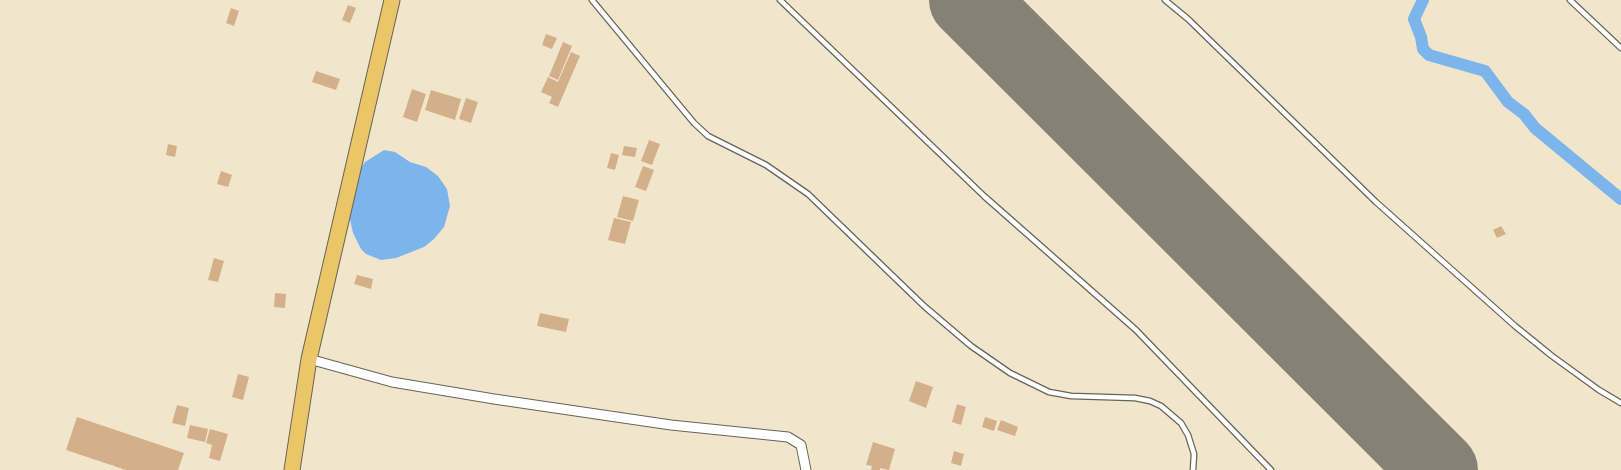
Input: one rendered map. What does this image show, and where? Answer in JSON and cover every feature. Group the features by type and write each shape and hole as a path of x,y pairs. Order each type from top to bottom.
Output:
{"highway":[{"path":"292,470 309,359 392,0"}],"street":[{"path":"309,359 392,382 483,397 671,426 788,437 801,445 806,470"}],"lane":[{"path":"592,0 701,129 716,140 766,165 808,194 924,306 971,346 1010,373 1049,392 1071,396 1135,398 1161,406 1181,423 1188,435 1194,454 1193,470"},
{"path":"780,0 984,196 1136,330 1271,470"},
{"path":"1165,0 1188,19 1376,202 1515,326 1599,390 1621,402"},
{"path":"1570,0 1621,48"}],"water":[{"path":"384,150 395,152 410,162 426,167 438,176 447,189 450,206 444,227 424,247 396,258 381,260 366,254 361,249 353,233 349,215 361,168 365,162"}],"building":[{"path":"348,5 356,8 350,23 342,20"},
{"path":"231,8 239,11 234,26 226,23"},
{"path":"546,34 557,38 552,49 542,45"},
{"path":"563,42 572,46 558,80 549,76"},
{"path":"571,52 580,56 558,107 549,103 552,97 541,92 548,77 558,82"},
{"path":"316,71 340,79 336,90 312,82"},
{"path":"412,89 426,94 417,122 403,117"},
{"path":"431,90 461,99 455,120 425,110"},
{"path":"466,98 478,102 471,123 459,119"},
{"path":"649,140 660,144 652,165 641,161"},
{"path":"168,144 177,146 175,157 166,155"},
{"path":"624,146 637,148 635,157 622,155"},
{"path":"611,153 619,155 615,170 607,168"},
{"path":"643,166 654,170 646,191 635,187"},
{"path":"221,171 232,175 228,187 217,184"},
{"path":"623,196 639,200 633,221 617,217"},
{"path":"614,218 631,222 625,244 608,240"},
{"path":"1501,226 1506,234 1497,238 1493,230"},
{"path":"214,258 224,261 218,282 208,280"},
{"path":"357,275 373,279 371,289 354,284"},
{"path":"275,293 286,294 285,308 274,307"},
{"path":"540,313 569,319 566,332 537,326"},
{"path":"238,374 249,377 243,400 232,397"},
{"path":"916,381 933,387 926,408 909,401"},
{"path":"957,404 966,407 961,425 952,422"},
{"path":"177,405 189,408 185,426 172,423"},
{"path":"77,417 184,453 178,470 126,470 66,450"},
{"path":"985,417 997,421 994,431 982,427"},
{"path":"1001,420 1018,427 1015,436 997,430"},
{"path":"190,425 208,429 205,442 187,438"},
{"path":"210,429 228,434 220,461 209,458 212,445 206,443"},
{"path":"873,442 895,449 889,470 880,468 880,470 871,470 872,466 866,465"},
{"path":"954,451 964,454 961,466 951,463"}],"waterway":[{"path":"1423,0 1414,19 1423,49 1429,55 1485,71 1508,102 1524,114 1535,128 1621,199"}],"runway":[{"path":"968,0 1439,470"}]}
